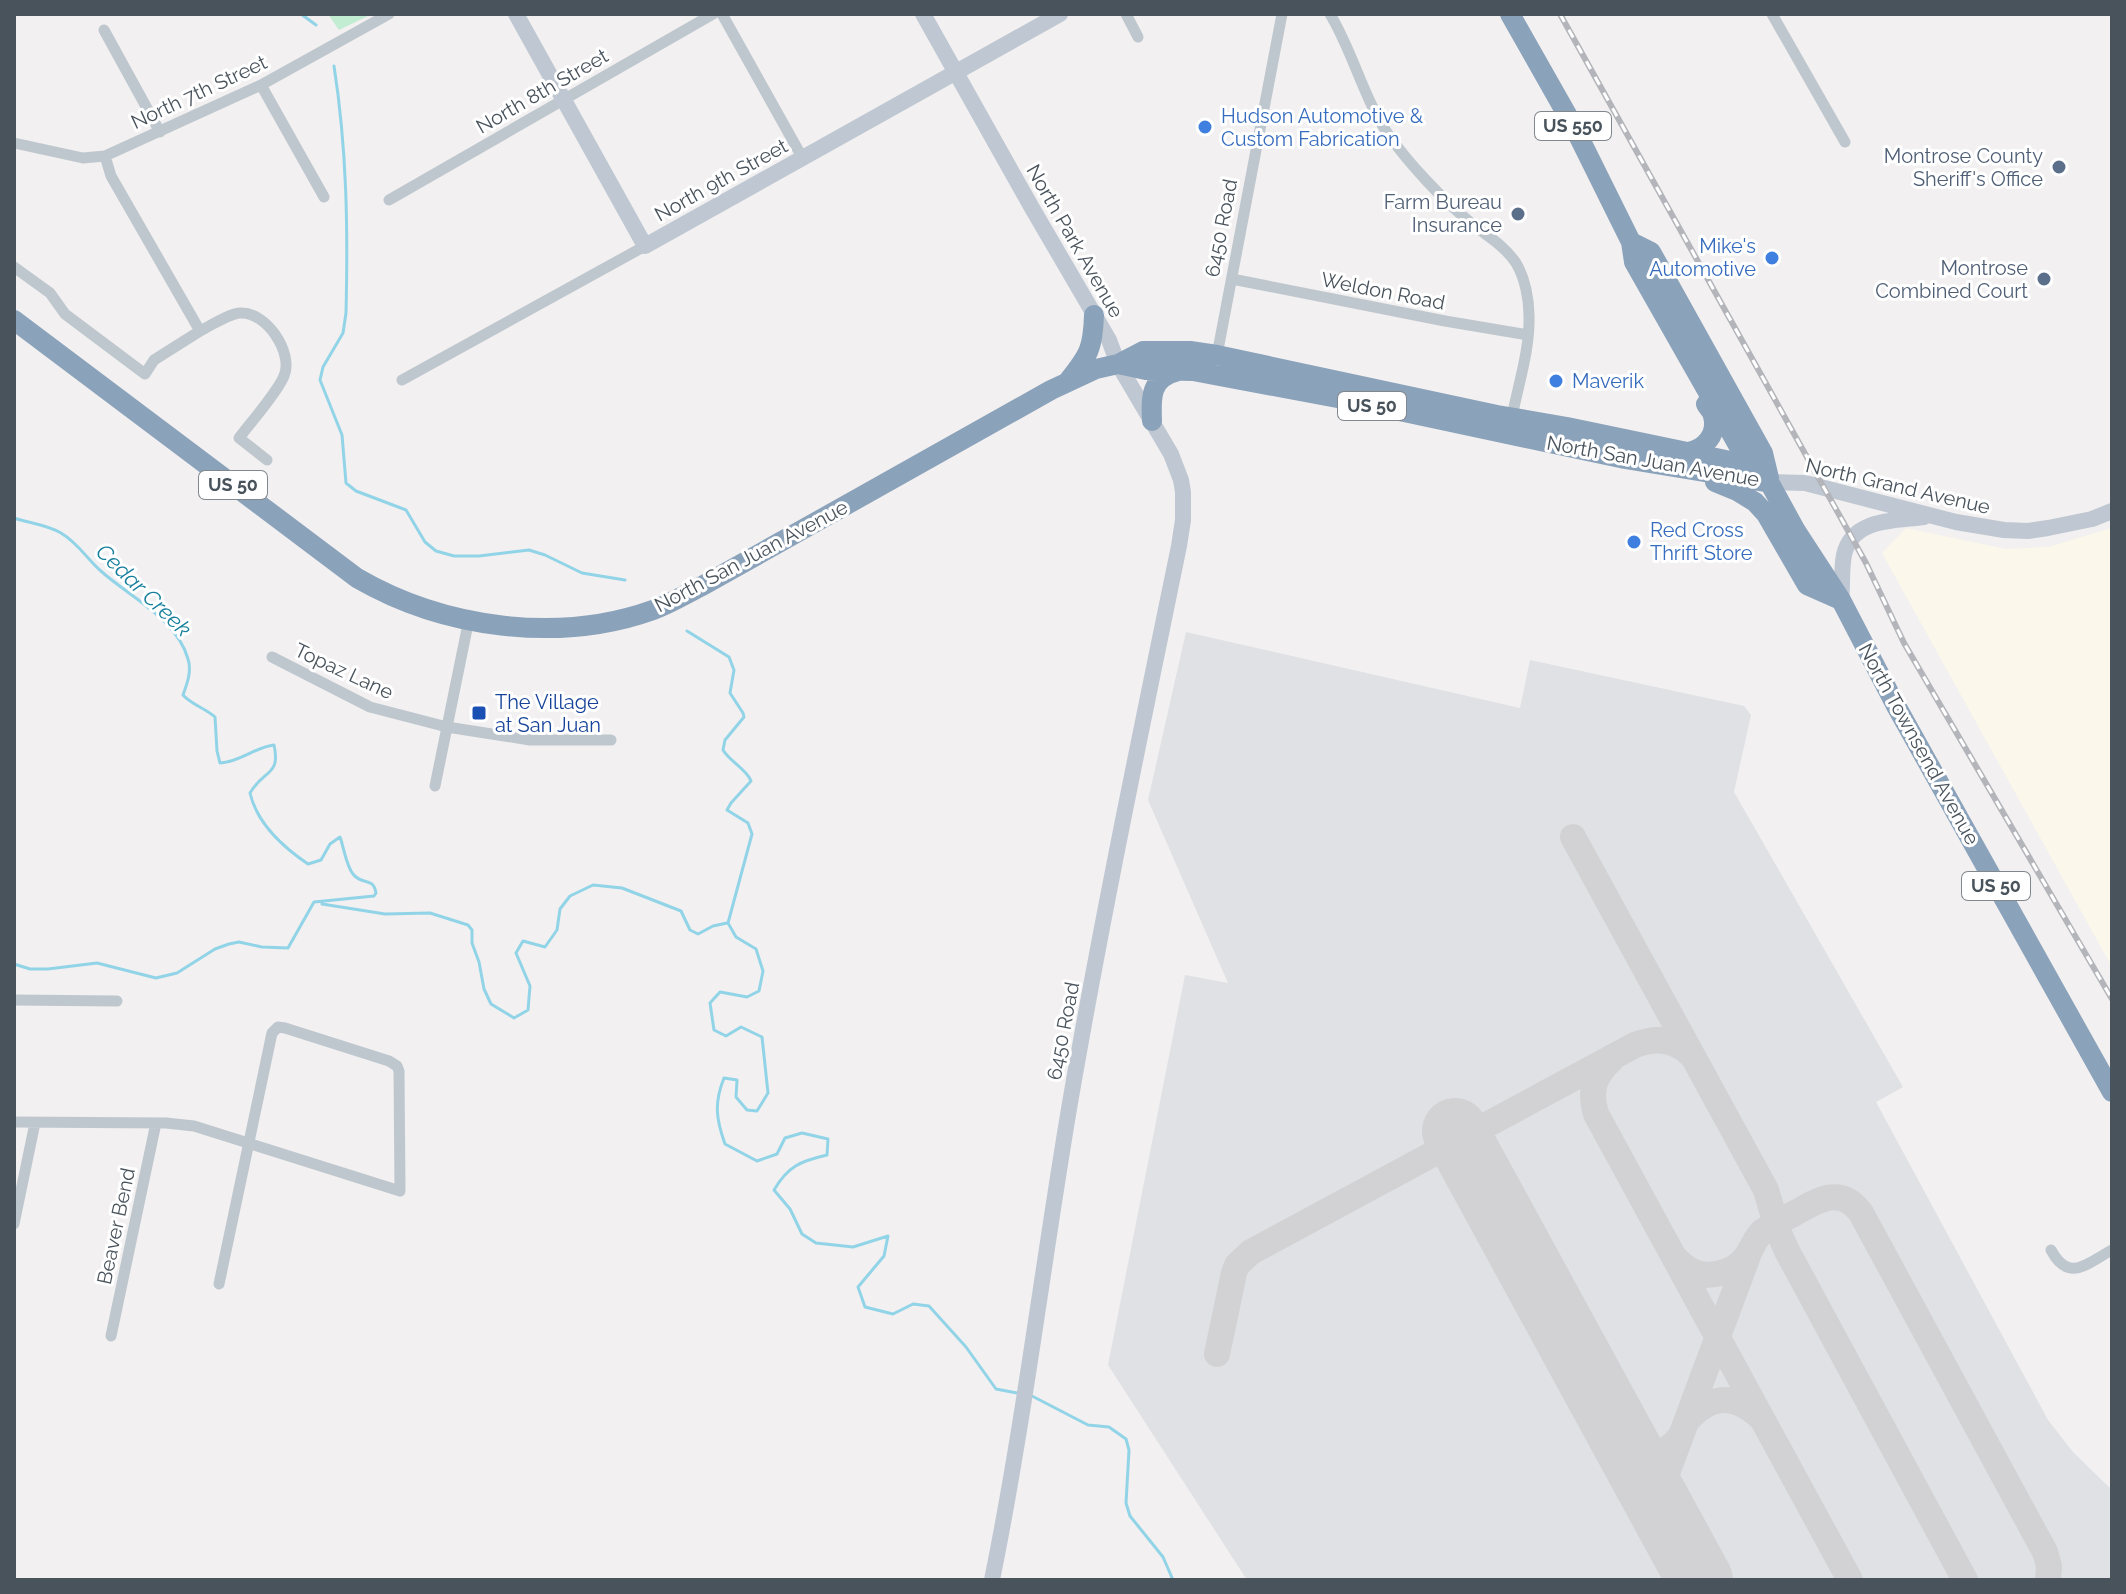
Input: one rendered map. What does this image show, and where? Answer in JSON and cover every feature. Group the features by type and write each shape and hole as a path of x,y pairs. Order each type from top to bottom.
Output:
{"highway":[{"name":"North Townsend Avenue","path":"1510,14 1574,127 1631,242 1634,262 1738,445 1769,482 1796,531 1841,600 1895,704 2112,1092"},
{"name":"North Townsend Avenue","path":"1631,242 1651,252 1763,453 1769,482"},
{"path":"1066,383 1092,344 1094,315"},
{"name":"North San Juan Avenue","path":"14,320 357,578 402,601 469,619 527,626 568,626 608,621 655,609 702,586 1066,383 1147,351 1190,351 1217,355 1688,452 1740,463 1769,482"},
{"path":"1674,332 1675,350 1713,416 1713,429 1708,442 1697,451 1688,452"},
{"name":"North San Juan Avenue","path":"1118,364 1146,370 1182,370 1348,400 1625,459 1769,482"},
{"path":"1152,421 1155,387 1168,374 1182,370"},
{"name":"US 50","path":"1625,459 1718,483 1755,502 1766,514 1807,585 1841,600"}],"street":[{"name":"North 7th Street","path":"14,143 83,158 105,156 261,85 389,14"},
{"path":"516,14 645,246"},
{"name":"North 8th Street","path":"389,200 713,14"},
{"path":"722,14 802,157"},
{"name":"North Park Avenue","path":"923,14 1109,340 1118,364 1171,454 1183,492"},
{"name":"North 9th Street","path":"402,380 1060,14"},
{"path":"1126,14 1138,37"},
{"name":"6450 Road","path":"1217,355 1282,14"},
{"path":"1330,14 1362,87 1388,134 1414,167 1470,222 1499,243 1517,264 1528,302 1528,335 1512,417"},
{"path":"1772,14 1845,142"},
{"path":"104,30 160,132"},
{"path":"261,85 324,197"},
{"path":"105,156 111,176 200,331"},
{"path":"14,267 50,293 65,314 145,374 154,360 238,312 255,314 267,323 286,360 285,374 239,438 267,460"},
{"name":"Weldon Road","path":"1232,279 1451,323 1528,335"},
{"name":"North Grand Avenue","path":"1769,482 1805,483 1979,526 2028,531 2074,523 2112,511"},
{"name":"6450 Road","path":"992,1580 1012,1481 1078,1057 1179,546 1183,492"},
{"path":"1841,600 1845,551 1851,538 1878,522 1933,516"},
{"path":"435,786 469,619"},
{"name":"Topaz Lane","path":"272,657 370,707 447,727 530,740 611,740"},
{"path":"14,1000 117,1001"},
{"path":"14,1122 194,1126 249,1144 400,1191 397,1066 285,1028 278,1027 272,1033 249,1144 219,1284"},
{"path":"14,1224 35,1123"},
{"name":"Beaver Bend","path":"111,1336 156,1123"},
{"path":"2051,1250 2058,1265 2068,1269 2079,1267 2112,1250"}],"shaded area":[{"path":"1906,528 2006,549 2048,547 2112,529 2112,967 1882,553"},
{"path":"1186,632 1520,708 1530,660 1744,706 1751,715 1734,792 1903,1087 1876,1102 2048,1420 2073,1452 2112,1490 2112,1580 1247,1580 1108,1365 1185,975 1228,983 1148,800"}],"green space":[{"path":"328,14 372,14 339,30"}],"waterway":[{"path":"301,14 316,25"},
{"path":"334,66 346,190 346,313 343,333 323,367 320,380 342,435 346,483 356,491 406,510 425,542 436,551 454,556 479,556 529,550 582,573 625,580"},
{"name":"Cedar Creek","path":"14,518 50,528 67,537 102,572 174,632 189,664 183,695 215,717 220,763 274,745 276,755 273,768 250,793 258,815 289,850 308,864 321,860 330,844 340,837 356,878 370,883 376,893 374,896 314,902"},
{"path":"687,631 729,657 734,670 730,693 744,717 725,740 723,750 751,781 727,810 748,823 752,834 728,923 736,937 756,949 763,971 759,991 747,997 720,992 710,1003 714,1030 726,1036 741,1027 762,1037 768,1093 757,1111 747,1110 736,1097 737,1080 724,1078 717,1111 725,1144 757,1161 777,1154 785,1138 802,1133 828,1139 827,1155 796,1166 774,1190 790,1209 802,1234 816,1243 853,1247 888,1236 884,1256 858,1287 865,1307 893,1314 913,1304 929,1306 966,1347 996,1389 1017,1393"},
{"name":"Cedar Creek","path":"322,904 385,914 430,913 468,925 472,930 472,943 484,989 491,1004 514,1018 528,1010 530,986 516,953 523,941 545,947 557,930 560,909 570,896 593,885 622,888 681,911 690,930 698,934 727,923"},
{"path":"14,964 30,969 48,969 97,963 156,978 177,973 215,949 229,944 239,942 288,948 314,902"},
{"path":"1032,1396 1088,1425 1109,1427 1126,1439 1129,1450 1126,1503 1130,1516 1163,1557 1173,1580"}],"taxiway":[{"path":"1573,837 1766,1190 1787,1251 1965,1580"},
{"path":"1217,1354 1234,1273 1237,1265 1251,1252 1635,1045 1651,1041 1672,1042 1692,1056"},
{"path":"1612,1059 1595,1084 1593,1098 1596,1114 1850,1580"},
{"path":"1674,1257 1695,1272 1718,1274 1740,1264 1762,1232 1812,1204 1837,1197 1853,1204 1861,1213 2045,1552 2049,1566 2048,1580"},
{"path":"1666,1517 1660,1501 1663,1484 1749,1253"},
{"path":"1686,1422 1704,1406 1722,1400 1741,1404 1761,1418"},
{"path":"1619,1431 1634,1446 1650,1452 1666,1450 1681,1435"}],"runway":[{"path":"1455,1131 1700,1580"}],"railway":[{"path":"1560,14 1866,563 1904,643 2112,999"}],"place":[{"name":"Hudson Automotive & Custom Fabrication","path":"1205,127"},
{"name":"Montrose County Sheriff's Office","path":"2059,167"},
{"name":"Farm Bureau Insurance","path":"1518,214"},
{"name":"Mike's Automotive","path":"1772,258"},
{"name":"Montrose Combined Court","path":"2044,279"},
{"name":"Maverik","path":"1556,381"},
{"name":"Red Cross Thrift Store","path":"1634,542"},
{"name":"The Village at San Juan","path":"479,713"}]}
